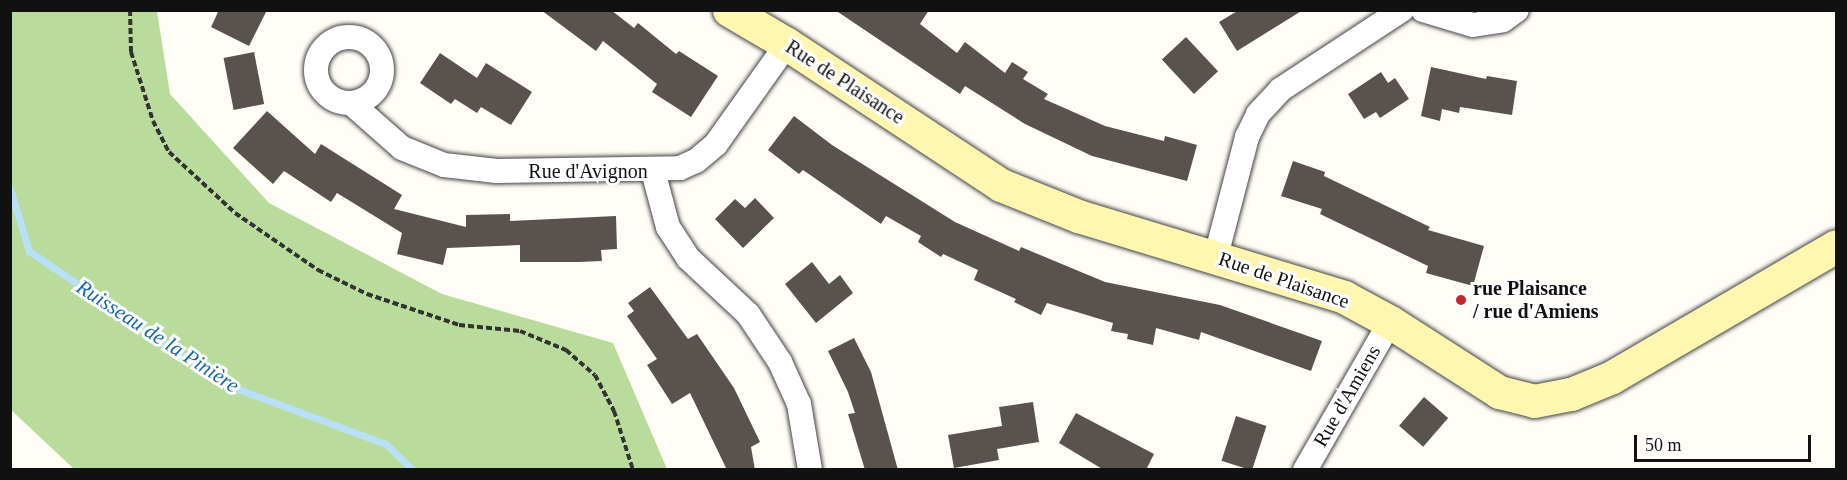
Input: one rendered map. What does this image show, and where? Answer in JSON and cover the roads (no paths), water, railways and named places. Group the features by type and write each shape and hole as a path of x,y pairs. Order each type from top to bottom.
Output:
{"street":[{"name":"Rue de Plaisance","path":"729,10 787,44 1001,185 1078,216 1216,256 1344,297 1390,322 1499,392 1534,401 1571,394 1612,377 1836,246"},
{"path":"1216,256 1247,137 1258,114 1280,90 1402,10"},
{"path":"1423,10 1473,26 1503,20 1517,10"},
{"name":"Rue d'Avignon","path":"351,103 402,148 444,165 497,171 654,171 696,161 716,144 787,44"},
{"path":"654,171 668,227 688,258 748,314 780,362 799,404 810,470"},
{"name":"Rue d'Amiens","path":"1305,470 1390,322"}],"waterway":[{"name":"Ruisseau de la Pinière","path":"10,189 29,251 227,385 386,444 413,470"}],"place":[{"name":"rue Plaisance / rue d'Amiens","path":"1461,300"}]}
